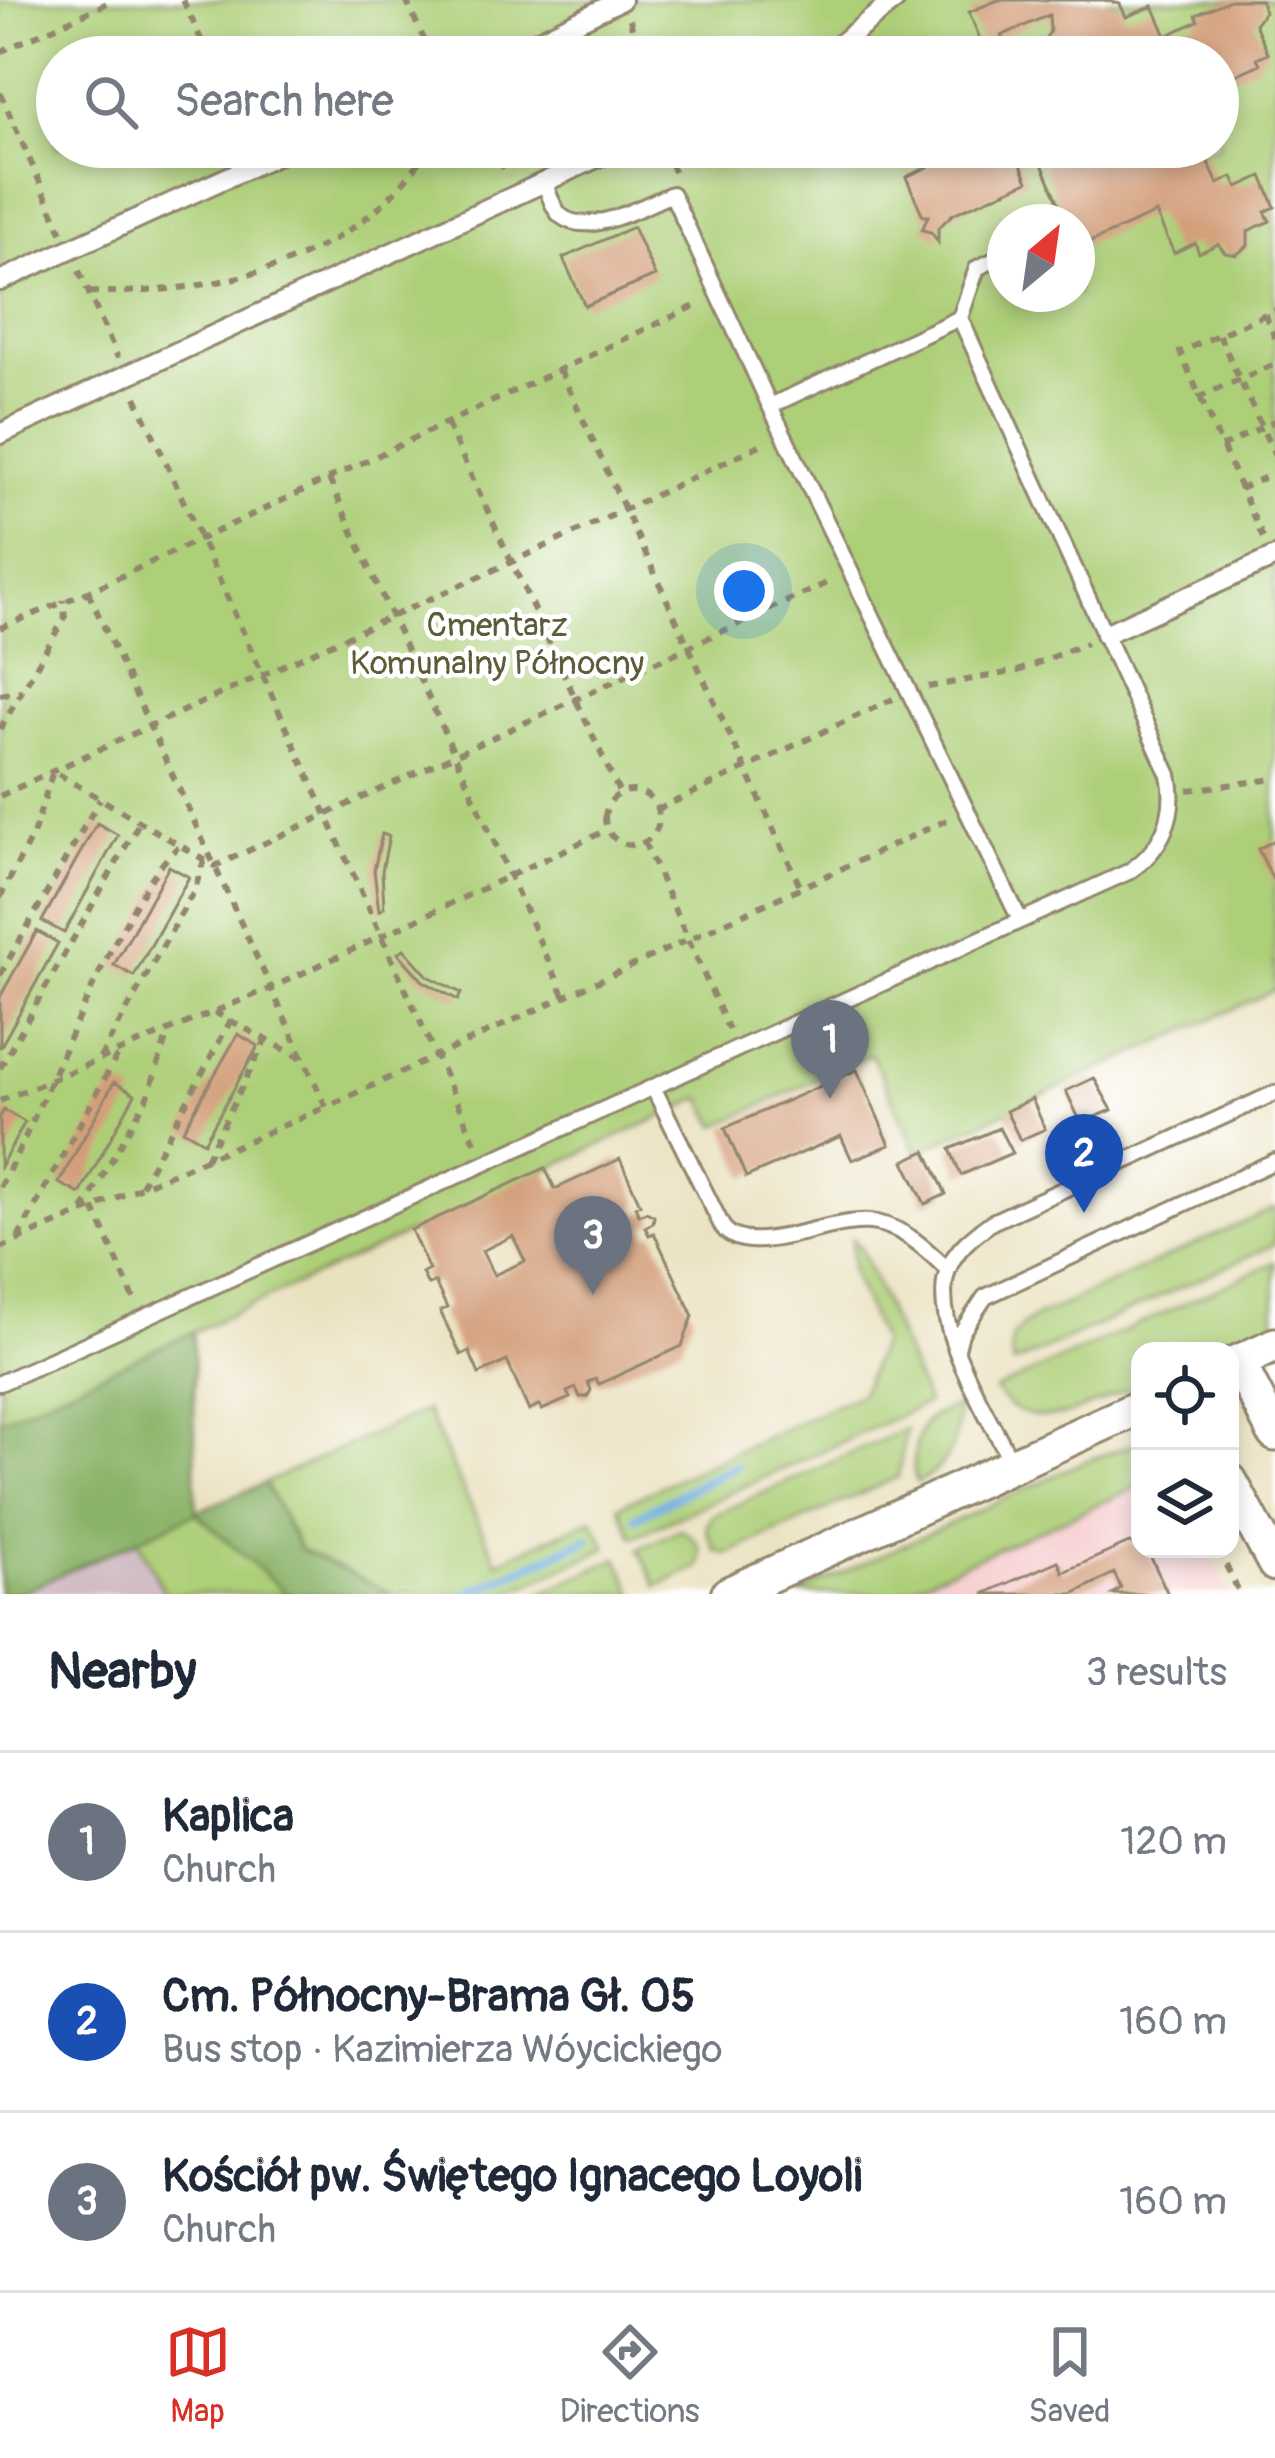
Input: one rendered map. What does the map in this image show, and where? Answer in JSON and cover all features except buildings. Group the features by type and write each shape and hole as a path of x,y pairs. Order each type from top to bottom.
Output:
{"street":[{"path":"548,36 623,0"},
{"path":"850,36 895,0"},
{"path":"0,281 248,168"},
{"path":"0,434 574,168"},
{"path":"1105,634 1273,558"},
{"path":"1239,1362 1275,1346"},
{"path":"1239,1372 1275,1433"},
{"path":"728,1594 1131,1411"},
{"path":"1239,1498 1275,1564"}],"lane":[{"path":"544,182 558,214 575,223 599,221 672,194 1020,920"},
{"path":"0,1383 1128,872 1151,857 1173,793 1142,711 960,318 977,268 987,263"},
{"path":"770,406 960,318"},
{"path":"653,1087 722,1226 733,1239 751,1242 853,1221 874,1222 914,1239 948,1270"},
{"path":"1013,1465 944,1316 948,1270 957,1252 992,1222 1275,1093"},
{"path":"957,1348 969,1318 985,1297 1275,1161"}],"path":[{"path":"0,52 114,0"},
{"path":"183,0 199,36"},
{"path":"406,0 422,36"},
{"path":"623,0 632,36"},
{"path":"0,93 484,1163"},
{"path":"88,292 147,293 268,271 320,248 392,199 414,168"},
{"path":"504,168 524,192"},
{"path":"0,628 88,592 718,295"},
{"path":"1273,558 1180,352 1275,310"},
{"path":"1264,314 1275,338"},
{"path":"1219,335 1275,456"},
{"path":"1198,398 1275,364"},
{"path":"560,370 801,888"},
{"path":"1220,447 1275,422"},
{"path":"447,424 620,794"},
{"path":"1,798 784,434"},
{"path":"1240,489 1275,473"},
{"path":"328,479 565,997"},
{"path":"215,866 851,572"},
{"path":"88,592 326,1107"},
{"path":"0,729 65,617 63,600"},
{"path":"657,809 909,692 1018,671 1105,634"},
{"path":"0,695 22,691"},
{"path":"53,771 215,866"},
{"path":"0,898 34,832 53,771"},
{"path":"1173,793 1275,779"},
{"path":"636,791 657,809 655,832 644,842 629,845 608,830 604,816 620,794 636,791"},
{"path":"0,975 100,799"},
{"path":"0,1248 326,1107 967,811"},
{"path":"0,1068 139,823"},
{"path":"0,1101 271,988 608,830"},
{"path":"644,842 738,1048"},
{"path":"0,1187 36,1120 83,1002 154,869 179,846"},
{"path":"100,1059 195,889 204,860"},
{"path":"214,1012 304,1059"},
{"path":"139,1188 231,1020"},
{"path":"81,1213 148,1096 170,1030"},
{"path":"206,1160 266,1040"},
{"path":"16,1241 120,1051"},
{"path":"94,1208 142,1318"},
{"path":"1222,1558 1240,1594"}],"shaded area":[{"path":"1131,1490 1131,1558 1212,1558 1230,1594 895,1594"},
{"path":"138,1539 165,1594 17,1594"}],"green space":[{"name":"Cmentarz Komunalny Północny","path":"0,0 1275,0 1275,990 917,1152 871,1054 717,1126 702,1098 193,1332 196,1513 287,1594 165,1594 138,1540 17,1594 0,1594"},
{"path":"1275,1208 1275,1244 1013,1364 1013,1338 1032,1319"},
{"path":"852,1238 927,1403 633,1537 619,1506 861,1393 881,1342 852,1273"},
{"path":"1275,1262 1275,1322 1231,1342 1131,1342 1131,1387 1064,1414 1027,1414 1010,1406 995,1390"},
{"path":"193,1332 196,1512 265,1483 300,1550 393,1594 287,1594 196,1513 17,1594 0,1594 0,1420"},
{"path":"957,1406 957,1431 950,1452 917,1483 914,1459 921,1431 930,1418"},
{"path":"426,1410 497,1562 592,1519 607,1548 506,1594 393,1594 300,1550 265,1483"},
{"path":"906,1429 898,1477 727,1554 715,1550 706,1528 712,1516"},
{"path":"1131,1445 1131,1490 895,1594 797,1594 1086,1461"},
{"path":"681,1529 698,1545 699,1567 657,1586 639,1549"},
{"path":"618,1558 634,1594 539,1594"}],"waterway":[{"path":"636,1517 735,1466"},
{"path":"466,1594 588,1539"}],"place":[{"name":"Kaplica","path":"830,1099"},
{"name":"Cm. Północny-Brama Gł. 05","path":"1084,1213"},
{"name":"Kościół pw. Świętego Ignacego Loyoli","path":"593,1295"}]}
